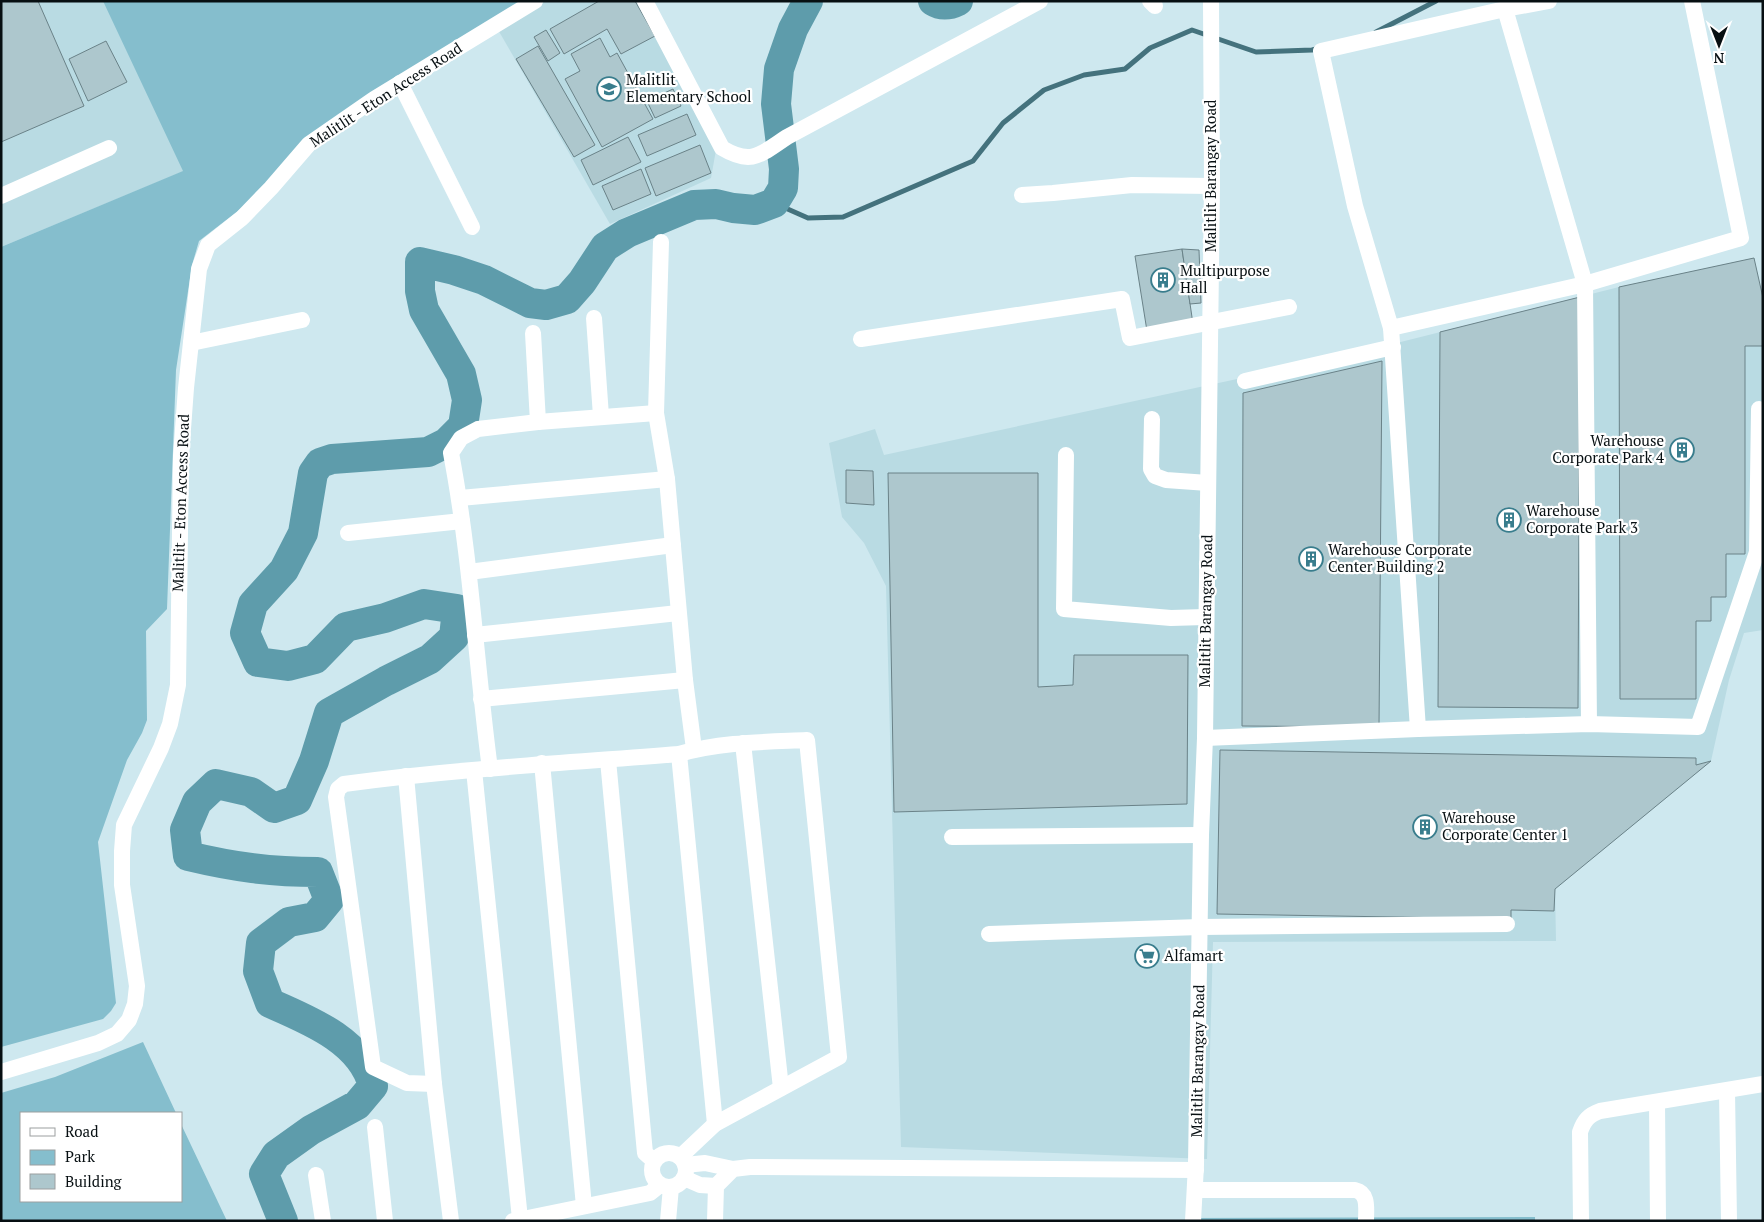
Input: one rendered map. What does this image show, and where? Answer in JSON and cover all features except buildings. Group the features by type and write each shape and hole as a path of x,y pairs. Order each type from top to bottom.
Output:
{"street":[{"name":"Malitlit - Eton Access Road","path":"1,1072 98,1043 117,1034 129,1020 135,1004 137,986 122,885 124,825 162,748 170,724 178,685 181,456 200,269 208,245 242,218 309,144 400,83 535,1"},
{"path":"645,1 722,148 732,154 743,157 755,157 787,137 1040,1"},
{"name":"Malitlit Barangay Road","path":"1193,1221 1196,1170 1201,835 1205,738 1212,186 1211,1"},
{"path":"1418,729 1392,328 1355,206 1321,51 1505,9 1549,1"},
{"path":"1392,328 1585,284 1741,238 1692,1"},
{"path":"1505,9 1585,284 1589,724"},
{"path":"400,83 472,227"},
{"path":"1,196 109,148"},
{"path":"1022,195 1132,185 1212,186"},
{"path":"661,242 656,413 667,479 685,680 686,752 715,1124"},
{"path":"861,339 1122,299 1130,338 1289,307"},
{"path":"594,318 601,416"},
{"path":"191,343 302,320"},
{"path":"533,334 538,422"},
{"path":"1245,381 1392,347"},
{"path":"1205,738 1589,724 1698,727 1757,552 1759,409"},
{"path":"656,413 601,416 478,429 462,438 451,453 460,498 476,635 481,700 482,770 517,1220 650,1193 676,1174 705,1163 732,1169 760,1167 1196,1170"},
{"path":"1152,419 1151,469 1155,476 1166,480 1208,483"},
{"path":"1066,455 1064,609 1171,618 1206,617"},
{"path":"460,498 667,479"},
{"path":"348,533 462,521"},
{"path":"469,572 673,545"},
{"path":"476,635 678,613"},
{"path":"481,700 685,680"},
{"path":"434,1084 407,1083 373,1067 336,797 338,789 344,784 406,776 542,763 608,760 686,752 743,743 808,740 839,1057 715,1124 676,1174"},
{"path":"743,743 781,1088"},
{"path":"608,760 645,1153 654,1161"},
{"path":"542,763 584,1206"},
{"path":"406,776 434,1084 451,1221"},
{"path":"952,837 1201,835"},
{"path":"989,934 1200,927 1507,924"},
{"path":"1581,1221 1580,1132 1582,1124 1587,1117 1600,1111 1763,1084"},
{"path":"1727,1091 1729,1221"},
{"path":"1657,1102 1658,1221"},
{"path":"374,1127 384,1221"},
{"path":"668,1221 676,1174 675,1154 663,1154 654,1161 652,1174 676,1174 700,1185 716,1186"},
{"path":"715,1221 716,1186 732,1169"},
{"path":"316,1174 323,1221"},
{"path":"1194,1190 1355,1190 1360,1191 1364,1195 1366,1221"}],"shaded area":[{"path":"1,1 104,1 184,171 1,247"},
{"name":"Malitlit Elementary School","path":"546,1 644,1 716,150 711,178 610,224 497,28"},
{"path":"1754,258 1763,298 1763,630 1744,633 1729,680 1711,761 1555,889 1556,941 1213,942 1207,1159 901,1147 886,586 864,543 842,517 829,443 875,429 884,455 1353,354 1619,287"}],"green space":[{"path":"103,1 530,1 371,95 269,187 199,241 192,265 176,370 167,609 146,631 147,720 127,760 98,842 116,1003 103,1019 1,1047 1,247 183,171"},
{"path":"143,1042 176,1112 20,1112 20,1202 182,1202 182,1126 227,1221 1,1221 1,1093 55,1077"},
{"path":"1535,1217 1535,1221 1195,1221 1195,1218"}],"waterway":[{"path":"283,1221 264,1174 276,1155 311,1130 357,1105 373,1086 367,1070 358,1056 346,1044 317,1025 270,1003 258,971 261,943 289,922 315,917 329,900 318,872 253,868 188,856 185,830 197,802 216,784 251,792 274,808 297,800 314,761 329,713 430,659 454,637 457,609 424,604 385,618 346,627 315,659 288,666 258,662 245,633 253,604 284,570 303,533 313,473 320,463 332,459 428,452 446,443 463,426 467,400 461,374 424,310 420,291 420,262 454,270 484,280 530,303 546,305 567,299 582,282 605,247 627,233 694,205 716,204 755,210 774,203 783,188 784,169 776,104 779,69 793,29 808,1"},
{"path":"933,1 939,4 958,1"},
{"path":"1376,32 1436,1"},
{"path":"774,203 808,218 843,217 973,161 1003,123 1044,90 1084,75 1125,69 1150,48 1192,30 1256,52 1320,48"}],"place":[{"name":"Malitlit Elementary School","path":"609,89"},
{"name":"Multipurpose Hall","path":"1163,280"},
{"name":"Warehouse Corporate Park 4","path":"1682,450"},
{"name":"Warehouse Corporate Park 3","path":"1509,520"},
{"name":"Warehouse Corporate Center Building 2","path":"1311,559"},
{"name":"Warehouse Corporate Center 1","path":"1425,827"},
{"name":"Alfamart","path":"1147,956"}]}
